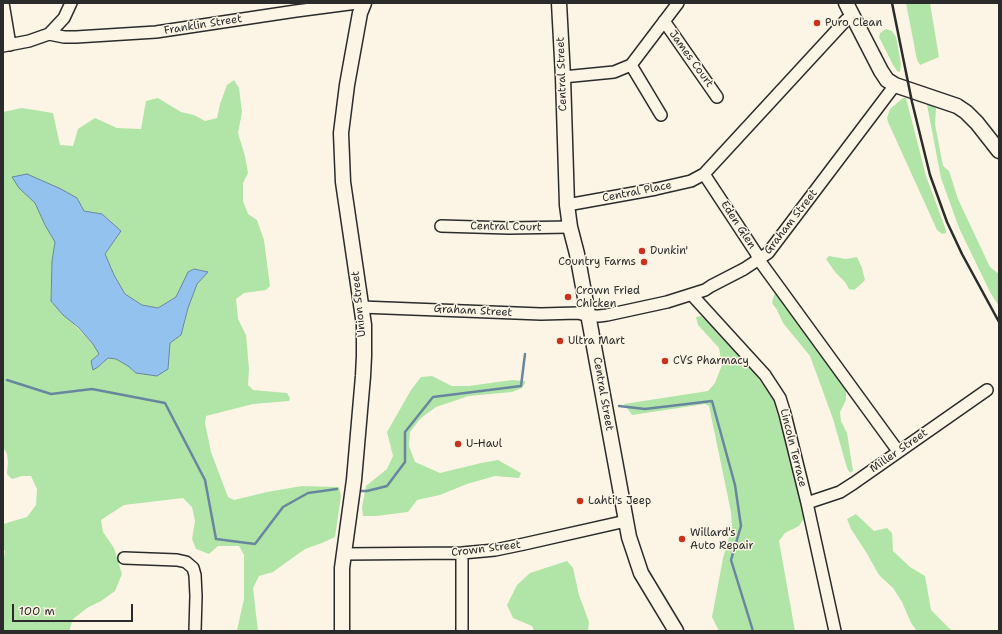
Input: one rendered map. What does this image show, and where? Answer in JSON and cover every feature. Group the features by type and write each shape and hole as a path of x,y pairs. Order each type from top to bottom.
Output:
{"main road":[{"name":"Union Street","path":"342,631 341,587 343,554 354,480 363,376 364,325 343,182 341,144 345,96 360,13 364,3"},
{"name":"Central Street","path":"559,3 567,205 570,227 577,254 589,316 626,522 634,554 641,573 676,631"},
{"path":"846,3 887,80 895,85 957,106 966,112 977,123 999,151"}],"street":[{"path":"3,3 6,46 29,41 49,34 64,18 72,3"},
{"name":"Franklin Street","path":"49,34 64,37 76,37 156,32 357,3"},
{"path":"563,77 614,72 631,65 678,3"},
{"path":"704,174 846,20 853,16"},
{"name":"James Court","path":"664,21 718,96"},
{"path":"631,65 661,115"},
{"name":"Graham Street","path":"361,307 541,314 578,313 589,316 607,315 667,302 705,290 759,260 768,253 895,85"},
{"name":"Central Place","path":"567,205 656,189 691,181 704,174"},
{"name":"Eden Glen","path":"704,174 756,253 759,260 898,451"},
{"name":"Central Court","path":"442,226 509,228 570,227"},
{"name":"Lincoln Terrace","path":"692,295 765,375 780,398 807,503 835,631"},
{"name":"Miller Street","path":"807,503 840,492 987,390"},
{"name":"Crown Street","path":"343,554 462,553 517,545 626,522"},
{"path":"462,553 462,631"},
{"path":"124,558 176,560 186,562 193,568 195,575 196,596 195,631"}],"green space":[{"path":"906,3 930,3 939,57 920,65 917,60"},
{"path":"886,29 892,31 896,37 901,64 900,72 897,71 893,65 879,37 880,33"},
{"path":"234,80 239,88 242,112 238,133 245,156 248,173 243,183 243,201 248,214 257,220 264,240 270,286 266,290 244,293 236,299 238,319 246,335 249,369 248,385 253,390 287,393 290,398 289,401 253,404 206,416 205,423 211,452 228,497 234,500 302,486 339,487 341,496 335,537 305,549 273,572 259,576 253,588 258,631 235,631 237,630 244,599 244,555 239,546 218,546 209,554 196,549 192,539 195,521 192,507 183,498 124,505 101,520 103,532 114,548 122,574 115,591 101,601 87,608 73,619 70,631 3,631 3,564 5,551 3,549 3,524 27,517 36,505 37,489 31,476 22,476 12,479 7,474 7,454 3,447 3,112 22,108 53,113 60,145 73,146 78,129 95,118 117,128 141,129 146,101 158,98 181,112 194,115 205,121 217,118 227,85","holes":["77,198 84,211 102,214 121,231 105,254 114,275 125,294 142,305 158,308 176,297 188,272 193,269 207,272 197,284 188,308 181,335 170,343 168,369 136,373 116,359 108,358 98,367 91,361 99,354 93,344 51,301 52,261 55,242 35,203"]},
{"path":"903,98 906,98 926,176 946,233 942,234 937,230 888,122 887,118 890,109"},
{"path":"933,103 936,109 935,124 943,166 949,171 958,199 990,267 999,274 999,306 990,292 959,228 941,178 927,105"},
{"path":"829,256 846,259 857,257 865,280 854,290 849,289 826,259"},
{"path":"775,292 782,298 846,390 846,400 840,412 841,421 847,433 853,471 850,473 847,468 833,419 810,356 783,323 772,303"},
{"path":"701,316 731,344 772,396 779,410 786,433 804,518 799,526 785,533 779,541 795,631 719,631 712,617 723,558 732,527 731,512 709,406 705,404 632,415 624,404 708,391 715,383 722,365 719,348 698,325 696,317"},
{"path":"432,376 452,386 469,386 512,380 525,381 525,383 522,388 512,392 469,396 436,407 421,418 410,432 409,446 415,462 440,473 498,460 521,473 519,478 495,476 467,484 440,495 417,500 408,512 363,516 362,507 366,486 387,469 393,456 387,432 411,390 421,377"},
{"path":"856,514 874,531 887,528 892,533 893,551 910,567 925,576 931,610 952,631 917,631 911,623 902,602 893,588 879,575 851,529 847,519"},
{"path":"567,561 573,568 579,595 589,622 588,630 534,631 532,626 513,618 507,605 517,585 530,573"}],"water":[{"path":"27,174 77,198 84,211 102,214 121,231 105,254 114,275 125,294 142,305 158,308 176,297 188,272 194,269 208,272 197,284 188,308 181,335 170,343 168,369 157,376 136,373 116,359 108,358 93,370 91,361 99,354 93,344 51,301 52,261 55,242 35,203 19,188 12,177"}],"waterway":[{"path":"361,491 387,486 405,462 405,432 433,397 521,386 525,354"},
{"path":"7,380 51,394 92,389 165,403 205,480 216,539 255,544 283,507 308,493 337,489"},
{"path":"619,406 645,409 712,401 735,485 741,526 731,560 753,631"}],"railway":[{"path":"892,3 912,102 930,175 947,222 962,254 999,322"}],"place":[{"name":"Puro Clean","path":"817,23"},
{"name":"Dunkin'","path":"642,251"},
{"name":"Country Farms","path":"644,262"},
{"name":"Crown Fried Chicken","path":"568,297"},
{"name":"Ultra Mart","path":"560,341"},
{"name":"CVS Pharmacy","path":"665,361"},
{"name":"U-Haul","path":"458,444"},
{"name":"Lahti's Jeep","path":"580,501"},
{"name":"Willard's Auto Repair","path":"682,539"}]}
